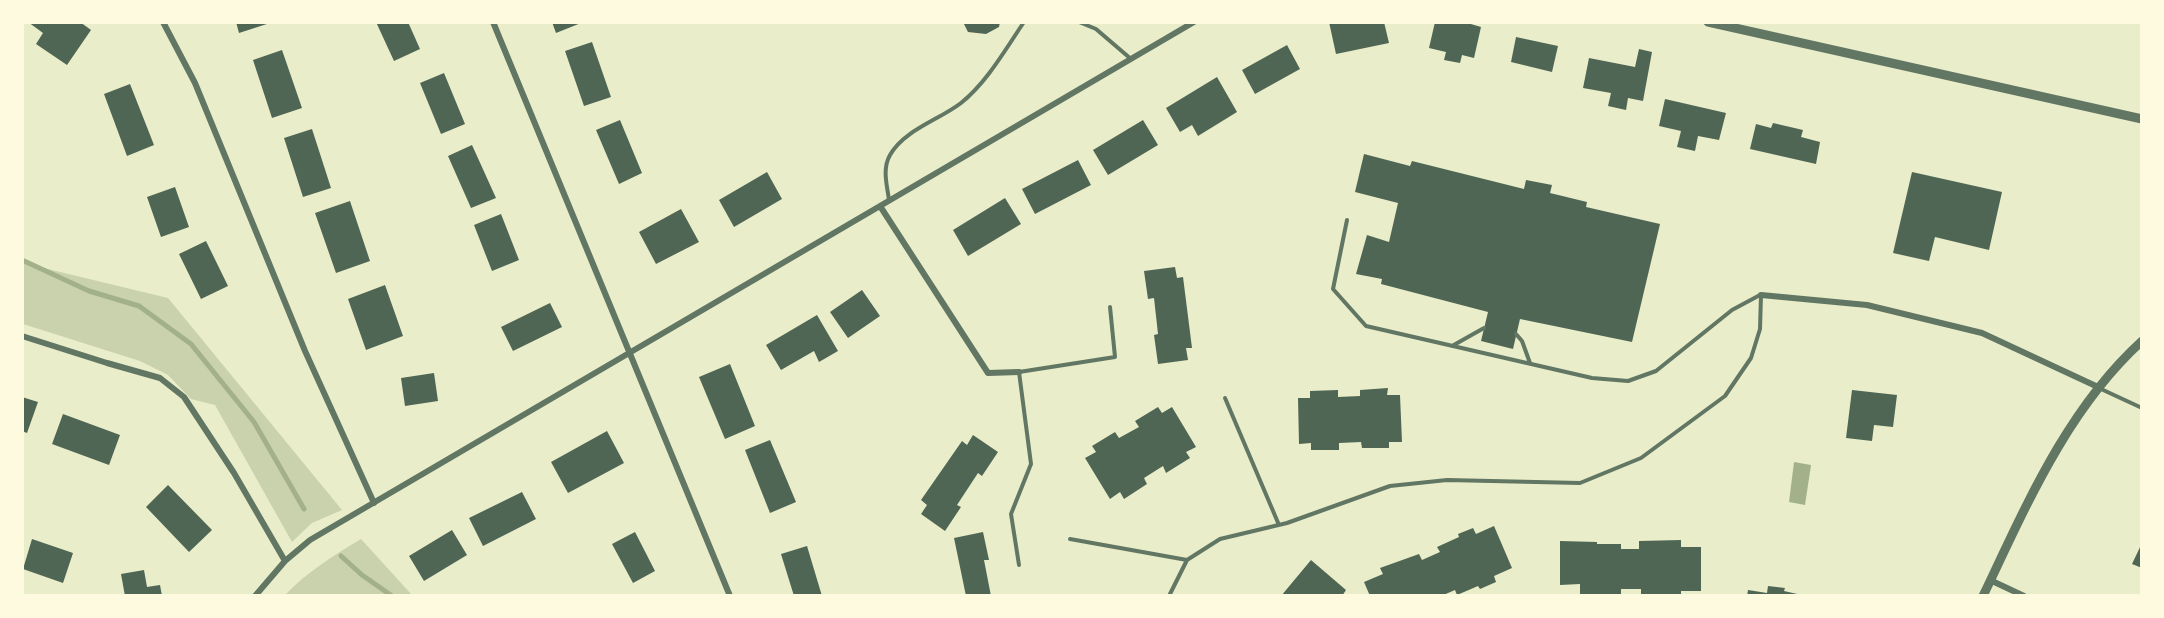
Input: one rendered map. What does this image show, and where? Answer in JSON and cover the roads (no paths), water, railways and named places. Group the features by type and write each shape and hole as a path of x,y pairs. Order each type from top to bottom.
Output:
{"street":[{"path":"162,22 195,83 305,351 374,503"},
{"path":"493,22 729,596"},
{"path":"255,596 285,561 310,540 1194,22"},
{"path":"1708,22 2142,119"},
{"path":"880,206 988,373 1019,372"},
{"path":"1761,295 1867,305 1982,333 2098,387"},
{"path":"22,336 160,378 184,397 234,473 285,561"},
{"path":"1983,596 2044,471 2098,387 2118,363 2142,341"},
{"path":"1990,580 2024,596"}],"lane":[{"path":"889,200 885,171 890,155 905,139 961,103 983,81 1024,22"},
{"path":"1079,22 1096,29 1132,59"},
{"path":"1169,596 1187,560 1220,539 1279,525 1390,486 1447,480 1580,483 1641,458 1725,396 1751,358 1760,329 1761,295 1732,310 1656,371 1628,381 1592,378 1366,326 1334,289 1347,220"},
{"path":"1019,565 1011,514 1031,464 1019,372 1115,357 1110,307"},
{"path":"1452,346 1484,328"},
{"path":"1516,334 1522,341 1530,364"},
{"path":"2098,387 2142,408"},
{"path":"1225,398 1279,525"},
{"path":"1070,539 1187,560"}],"waterway":[{"path":"22,260 89,291 139,306 191,344 254,422 304,509"},
{"path":"341,556 362,575 392,596"}]}
